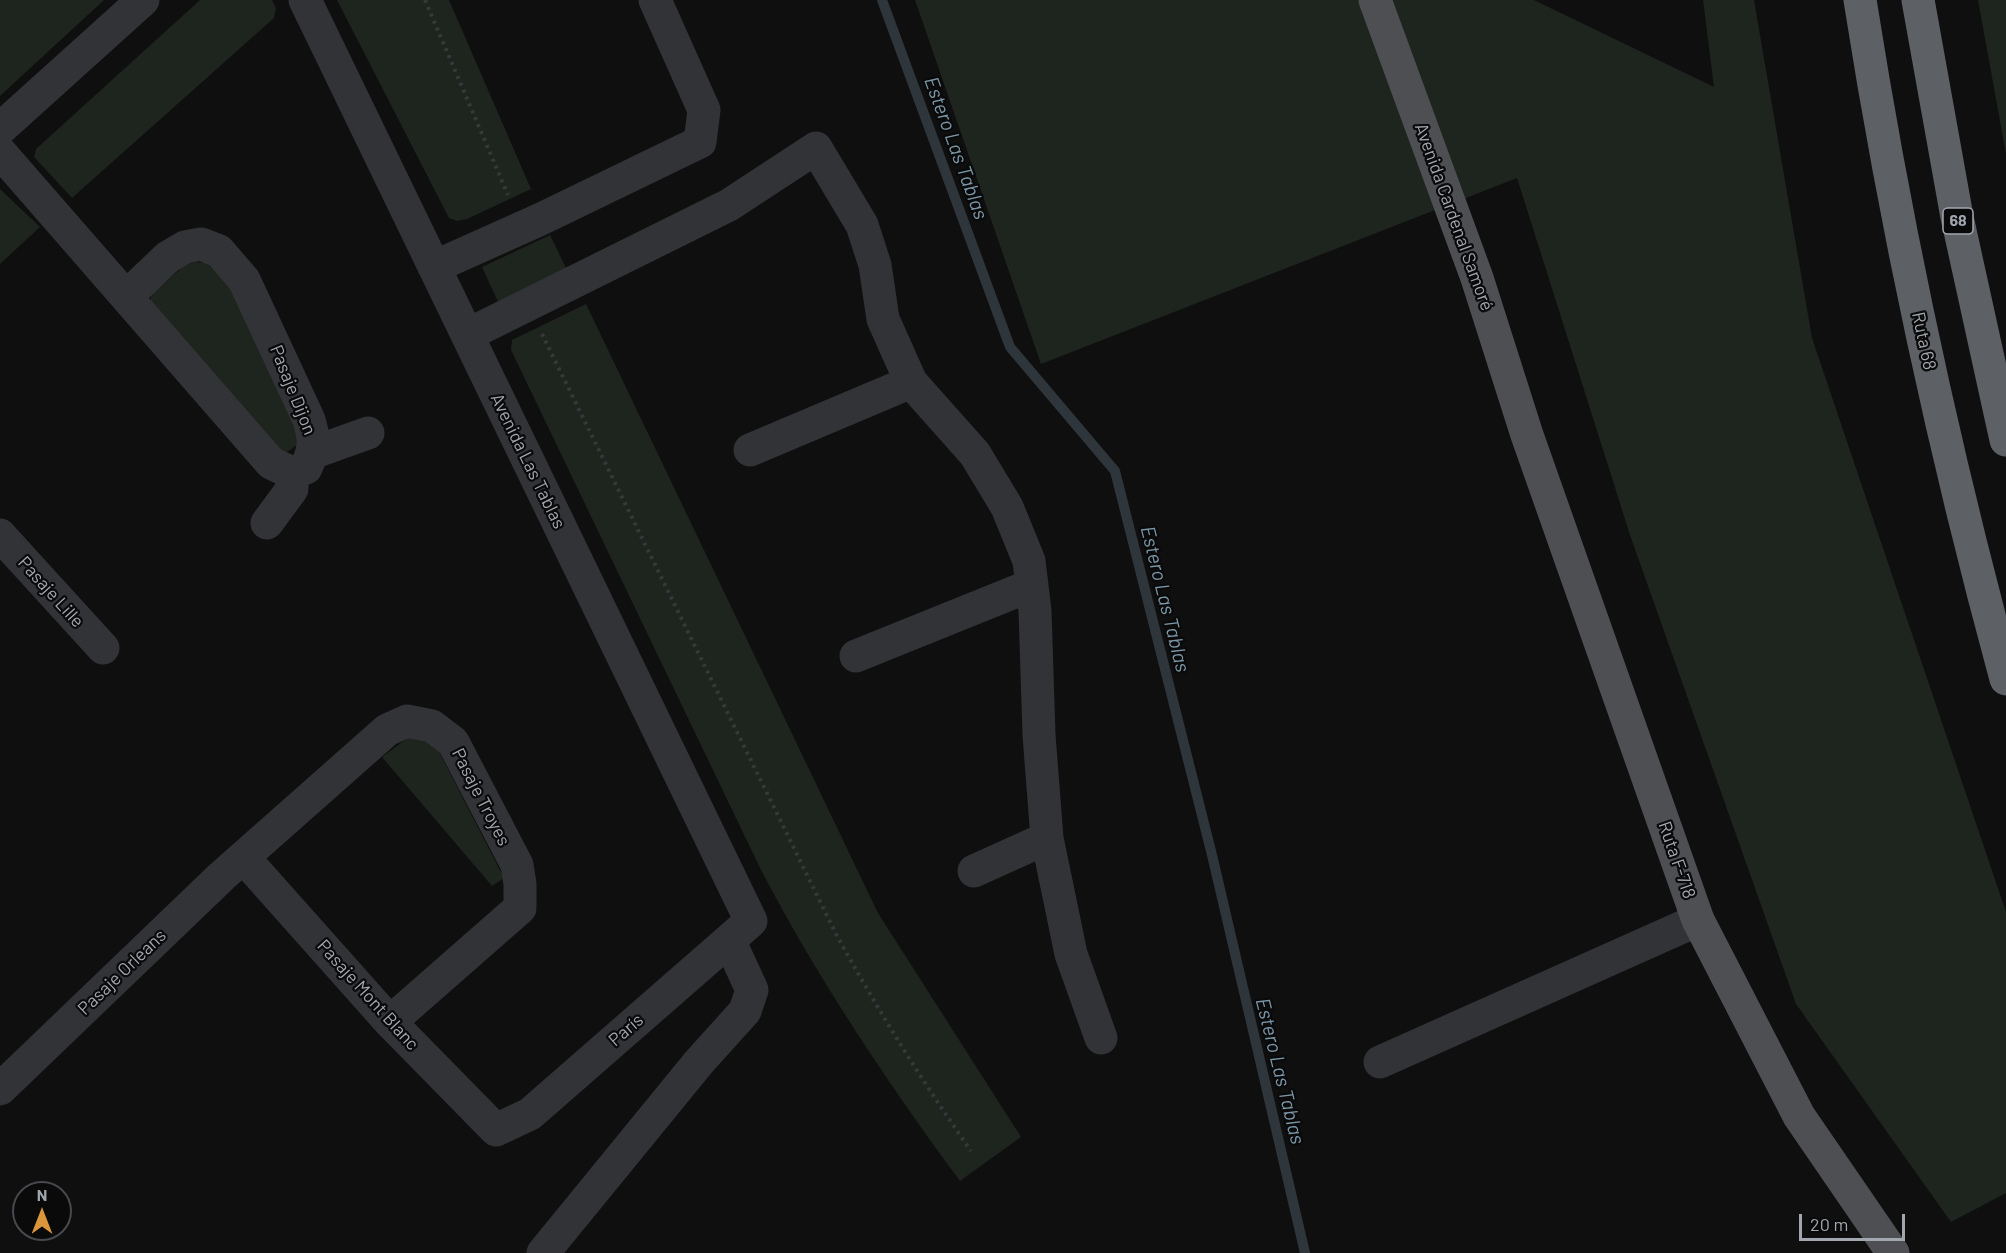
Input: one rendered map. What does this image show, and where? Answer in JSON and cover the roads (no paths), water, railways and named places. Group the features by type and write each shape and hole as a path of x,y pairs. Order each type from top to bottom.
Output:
{"highway":[{"name":"Ruta 68","path":"1860,0 1892,187 1928,360 1972,554 2006,679"},
{"name":"68","path":"1918,0 1957,217 2006,440"}],"main road":[{"name":"Avenida Cardenal Samoré","path":"1375,0 1478,278 1527,435"},
{"name":"Ruta F-718","path":"1527,435 1698,920 1799,1116 1893,1253"}],"street":[{"path":"0,129 143,0"},
{"name":"Avenida Las Tablas","path":"305,0 467,335 740,930 752,990 745,1011 699,1062 543,1253"},
{"path":"434,267 541,219 700,142 704,110 655,0"},
{"path":"467,335 729,205 816,148 862,225 875,265 883,319 911,382 975,454 1007,507 1029,561 1035,611 1039,735 1047,838 1071,954 1101,1038"},
{"path":"0,152 271,463 302,463 368,433"},
{"name":"Pasaje Dijon","path":"127,296 168,257 185,248 201,244 219,251 244,279 312,429 314,439 302,463"},
{"path":"750,450 911,382"},
{"path":"267,524 292,489 302,463"},
{"name":"Pasaje Lille","path":"0,535 103,648"},
{"path":"856,656 1032,585"},
{"name":"Pasaje Troyes","path":"244,858 387,730 407,721 432,726 453,742 517,865 520,908 390,1022"},
{"path":"974,871 1047,838"},
{"name":"Pasaje Mont Blanc","path":"244,858 390,1022 496,1130"},
{"name":"Pasaje Orleans","path":"0,1089 222,876 244,858"},
{"path":"1380,1062 1698,920"},
{"name":"París","path":"496,1130 530,1114 740,930"}],"waterway":[{"name":"Estero Las Tablas","path":"882,0 1010,347 1115,471 1212,855 1305,1253"}]}
